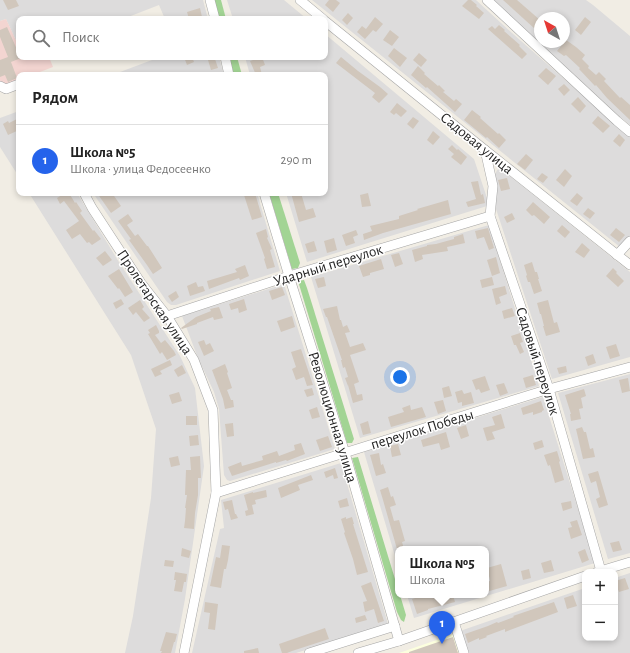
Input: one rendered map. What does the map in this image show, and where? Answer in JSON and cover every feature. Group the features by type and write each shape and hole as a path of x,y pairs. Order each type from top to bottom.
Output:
{"street":[{"path":"210,0 214,16"},
{"name":"Садовая улица","path":"300,0 319,16"},
{"path":"487,0 616,121 630,132"},
{"name":"Садовая улица","path":"328,23 630,265"},
{"path":"226,60 228,72"},
{"path":"0,86 6,89 16,85"},
{"name":"Садовый переулок","path":"485,150 493,186 490,216 548,389 598,569"},
{"name":"Пролетарская улица","path":"86,196 141,283 167,316 194,360 213,410 216,493 184,653"},
{"name":"Революционная улица","path":"265,196 345,453 399,641"},
{"name":"Ударный переулок","path":"167,316 289,276 490,216"},
{"path":"617,255 630,241"},
{"name":"переулок Победы","path":"216,493 548,389 630,367"},
{"path":"606,569 630,562"},
{"path":"358,653 399,641 582,577"},
{"path":"454,622 464,653"},
{"path":"309,653 395,626"}],"shaded area":[{"path":"0,0 203,0 207,16 164,16 159,5 131,16 16,16 16,41 6,19 0,21"},
{"path":"227,0 284,0 303,16 232,16"},
{"path":"312,0 476,0 630,137 630,237 620,247"},
{"path":"493,0 586,0 630,36 630,125 545,48 570,48 570,12 534,12 534,38"},
{"path":"6,19 16,41 16,60 50,60 53,67 40,72 16,72 16,87 0,90 0,21"},
{"path":"328,37 474,159 488,201 487,206 307,262 287,196 328,196 328,72 249,72 246,60 328,60"},
{"path":"152,60 220,60 223,72 120,72"},
{"path":"16,112 16,172 0,147 0,118"},
{"path":"501,169 630,272 630,357 552,379 496,209 496,185 494,177 497,170"},
{"path":"31,196 79,196 117,259 180,356 195,388 204,466 185,599 175,653 125,653 133,616 151,498 156,429 131,355"},
{"path":"95,196 258,196 280,271 176,305 171,305 167,302"},
{"path":"489,225 539,386 360,438 311,277"},
{"path":"284,284 335,449 230,481 227,480 224,475 219,409 214,392 198,358 182,316"},
{"path":"630,374 630,553 608,559 558,393"},
{"path":"543,397 595,563 489,595 489,546 395,546 395,556 364,452"},
{"path":"341,463 388,624 296,653 192,653 220,529 224,528 221,500"},
{"path":"630,573 630,653 467,653 460,631 582,589 582,641 618,641 618,577"},
{"path":"408,598 480,598 414,618"},
{"path":"454,634 460,653 399,653"}],"green space":[{"path":"214,0 221,0 225,16 218,16"},
{"path":"230,60 238,60 241,72 233,72"},
{"path":"270,196 279,196 300,263 298,268 292,269"},
{"path":"304,280 354,439 352,443 347,443 298,281"},
{"path":"358,457 395,579 395,598 401,598 406,615 404,622 401,620 397,612 352,458"}],"building":[{"path":"3,0 16,0 19,6 8,10"},
{"path":"329,0 336,0 340,3 333,12 325,5"},
{"path":"468,0 471,0 484,13 479,19 462,6"},
{"path":"503,0 517,0 534,15 534,28"},
{"path":"200,8 202,16 188,16 187,12"},
{"path":"348,13 353,18 347,25 342,20"},
{"path":"375,17 383,24 376,32 373,30 365,39 357,32 362,26 366,29"},
{"path":"585,17 591,22 581,35 575,30"},
{"path":"499,25 520,45 519,46 527,54 522,59 488,29 492,26 495,29"},
{"path":"7,27 16,47 16,60 11,62 16,78 8,82 5,75 0,77 0,60 8,57 0,37 0,30"},
{"path":"390,30 399,37 392,46 383,40"},
{"path":"570,43 585,55 582,59 589,66 588,68 596,75 599,72 606,79 604,81 620,98 621,97 630,105 630,120 596,85 595,86 579,69 580,68 566,55 564,56 557,51 559,48 570,48"},
{"path":"394,48 407,58 400,67 388,56"},
{"path":"419,53 427,60 421,67 413,60"},
{"path":"341,57 388,94 379,103 372,97 375,93 336,63"},
{"path":"185,60 193,60 194,62 187,65"},
{"path":"208,60 215,60 218,68 211,70"},
{"path":"263,60 265,65 260,67 261,72 255,72 250,61"},
{"path":"418,66 425,73 424,74 445,91 443,92 454,101 456,99 462,104 455,112 411,75"},
{"path":"546,68 556,76 548,85 538,76"},
{"path":"564,84 570,90 564,96 558,89"},
{"path":"578,97 586,106 580,113 571,104"},
{"path":"397,103 407,111 401,117 396,113 394,115 390,112"},
{"path":"472,110 506,140 499,148 464,120"},
{"path":"598,116 610,126 603,133 592,123"},
{"path":"413,117 419,121 413,129 407,124"},
{"path":"16,120 16,131 8,135 3,124 8,121 9,123"},
{"path":"433,131 440,137 433,145 427,140"},
{"path":"619,134 625,140 620,147 613,141"},
{"path":"452,145 467,157 461,165 451,157 454,154 448,149"},
{"path":"526,154 533,160 525,170 517,164"},
{"path":"565,169 572,176 564,187 556,180"},
{"path":"542,173 548,177 543,183 537,179"},
{"path":"507,178 510,189 501,191 498,180"},
{"path":"478,181 481,195 483,194 485,203 468,207 466,202 476,199 471,182"},
{"path":"368,193 371,206 362,207 360,195"},
{"path":"577,193 583,198 577,206 570,201"},
{"path":"60,196 71,196 82,211 80,213 101,239 92,245 89,242 87,243 80,234 72,239 66,230 79,221 64,201 60,204 57,198"},
{"path":"99,196 114,196 121,206 111,213"},
{"path":"244,196 256,196 262,217 252,220"},
{"path":"292,196 302,196 306,210 313,208 316,217 299,222"},
{"path":"448,200 451,214 383,233 364,240 363,234 372,231 370,226 399,219 399,216 418,210 417,209"},
{"path":"533,202 550,217 544,224 526,210"},
{"path":"588,208 595,213 590,219 583,214"},
{"path":"512,213 515,219 507,223 504,217"},
{"path":"128,214 133,221 127,225 135,236 138,234 148,246 162,268 153,274 129,240 131,239 118,221"},
{"path":"562,225 570,232 565,238 557,231"},
{"path":"488,228 494,248 489,250 484,237 477,239 475,231"},
{"path":"616,228 625,235 619,242 610,235"},
{"path":"266,229 267,238 272,249 270,250 275,267 267,269 265,258 256,233"},
{"path":"356,230 358,235 353,237 355,243 346,246 342,235"},
{"path":"463,234 465,243 447,247 448,251 422,255 423,259 415,262 412,250 454,239 454,237"},
{"path":"334,238 337,250 327,253 324,241"},
{"path":"314,241 317,251 308,253 305,244"},
{"path":"582,243 590,250 584,258 575,252"},
{"path":"105,251 112,260 103,266 96,258"},
{"path":"399,253 403,264 395,267 391,255"},
{"path":"496,257 500,273 492,276 487,260"},
{"path":"381,259 384,269 370,273 370,275 363,277 359,266"},
{"path":"532,262 535,272 537,272 542,291 534,294 530,282 528,282 524,265"},
{"path":"245,265 249,276 209,289 207,281 237,272 235,269"},
{"path":"613,268 624,281 618,287 606,276"},
{"path":"119,269 133,292 125,297 108,276"},
{"path":"324,277 326,286 318,288 315,279"},
{"path":"492,277 494,285 482,288 480,280"},
{"path":"196,282 198,287 203,286 205,291 190,296 187,286"},
{"path":"505,286 507,294 499,297 501,303 496,305 492,289"},
{"path":"282,287 285,295 272,300 269,291"},
{"path":"176,291 179,297 172,302 168,296"},
{"path":"121,299 124,304 116,309 113,303"},
{"path":"244,299 247,310 239,313 238,308 231,310 229,304"},
{"path":"140,300 144,307 142,309 150,318 144,322 136,312 133,315 128,308"},
{"path":"548,300 554,323 557,322 560,332 546,336 537,303"},
{"path":"337,306 343,327 347,325 350,332 345,333 350,347 363,343 366,350 350,355 359,382 354,384 357,395 362,394 363,400 353,403 345,378 348,377 345,367 343,368 342,360 323,309"},
{"path":"219,307 223,318 214,320 213,317 197,324 182,329 181,328 196,317 211,311 210,309"},
{"path":"512,308 515,316 504,319 502,311"},
{"path":"292,316 295,327 281,332 277,321"},
{"path":"156,325 159,333 155,335 161,343 165,340 176,355 167,360 162,352 160,354 148,334 150,333 148,330"},
{"path":"520,333 523,342 520,343 524,352 520,354 516,345 514,345 511,336"},
{"path":"204,340 206,345 210,343 214,351 204,356 198,342"},
{"path":"616,344 620,356 610,359 606,347"},
{"path":"301,349 313,385 307,386 304,377 296,380 292,369 296,367 291,352"},
{"path":"593,354 596,363 588,366 585,357"},
{"path":"170,360 172,365 160,371 162,374 155,377 151,369"},
{"path":"225,364 232,388 227,390 231,400 233,400 234,407 225,409 223,399 212,370"},
{"path":"182,365 186,373 178,377 174,370"},
{"path":"566,366 567,372 559,374 557,368"},
{"path":"533,375 536,385 526,388 523,378"},
{"path":"485,376 490,390 481,393 479,389 476,390 472,380"},
{"path":"628,378 630,391 622,393 619,380"},
{"path":"504,383 508,393 500,396 496,385"},
{"path":"449,386 452,396 444,398 442,388"},
{"path":"312,388 314,395 307,397 304,390"},
{"path":"584,389 586,396 581,398 583,408 579,409 581,419 571,421 571,414 565,395"},
{"path":"462,390 464,394 471,392 474,403 462,406 462,402 458,403 455,392"},
{"path":"179,392 182,401 172,404 169,395"},
{"path":"443,400 446,411 438,414 434,402"},
{"path":"541,401 544,410 542,412 533,415 533,412 523,415 521,408"},
{"path":"410,405 411,410 422,407 426,417 391,427 388,417 404,412 402,408"},
{"path":"317,407 320,417 312,419 309,410"},
{"path":"501,414 505,428 492,432 495,439 487,441 483,428 495,425 492,417"},
{"path":"186,416 197,416 197,425 186,425"},
{"path":"368,421 371,433 363,435 360,424"},
{"path":"233,423 234,436 227,437 225,424"},
{"path":"466,425 469,436 461,439 457,428"},
{"path":"582,427 584,432 586,432 590,449 593,448 595,457 583,459 576,429"},
{"path":"446,432 450,447 441,450 439,443 423,447 421,440"},
{"path":"198,435 199,445 190,446 189,436"},
{"path":"328,436 332,447 320,451 316,440"},
{"path":"542,440 544,447 535,450 533,443"},
{"path":"301,443 305,454 287,461 276,462 232,476 228,467 241,462 242,466 263,460 262,456 277,451 279,456 295,450 294,445"},
{"path":"398,444 401,455 392,457 390,446"},
{"path":"557,451 564,480 555,483 550,465 548,466 544,455"},
{"path":"379,453 381,465 383,464 386,473 376,476 370,455"},
{"path":"178,456 180,465 171,467 169,458"},
{"path":"200,456 201,478 198,478 198,495 194,529 184,528 187,495 185,495 186,470 191,470 190,457"},
{"path":"335,468 338,478 334,479 333,475 326,478 324,472"},
{"path":"598,471 608,505 599,508 596,499 600,497 596,481 591,483 588,474"},
{"path":"311,475 313,480 298,485 300,490 281,498 278,488"},
{"path":"388,487 391,497 393,496 396,505 390,507 394,521 399,520 405,541 402,542 403,546 396,546 380,490"},
{"path":"266,490 267,497 255,500 256,504 252,505 254,514 246,516 245,511 248,510 244,495"},
{"path":"347,498 349,506 340,508 338,501"},
{"path":"232,500 235,514 238,518 231,520 228,509 225,510 223,502"},
{"path":"571,501 572,508 563,511 561,503"},
{"path":"346,517 346,519 352,517 368,572 357,575 341,519"},
{"path":"577,520 582,535 571,539 568,528 572,527 570,522"},
{"path":"619,541 622,550 613,552 610,543"},
{"path":"222,545 230,546 221,588 210,586 216,557 220,558"},
{"path":"182,548 191,551 189,558 181,556"},
{"path":"585,549 589,560 582,563 578,552"},
{"path":"165,560 174,561 173,567 164,566"},
{"path":"551,560 554,571 544,573 541,563"},
{"path":"501,564 507,586 489,591 489,567"},
{"path":"529,569 531,578 523,580 521,571"},
{"path":"175,572 187,574 182,592 174,591 176,580 174,580"},
{"path":"625,578 629,589 619,592 618,580"},
{"path":"371,582 384,621 378,623 374,609 365,612 363,602 367,601 361,586"},
{"path":"573,595 577,606 567,609 564,598"},
{"path":"454,598 455,602 428,609 417,614 412,599"},
{"path":"205,602 218,604 215,630 208,629 210,613 204,612"},
{"path":"554,602 558,612 505,632 505,629 468,643 465,634"},
{"path":"365,615 367,620 356,623 355,618"},
{"path":"325,628 329,639 287,653 282,653 279,644"},
{"path":"166,632 177,634 171,653 161,653 162,651 160,651"},
{"path":"453,637 458,653 409,653 409,652"},
{"path":"258,648 259,653 244,653 244,651"}],"place":[{"name":"Школа №5","path":"442,644"}]}
